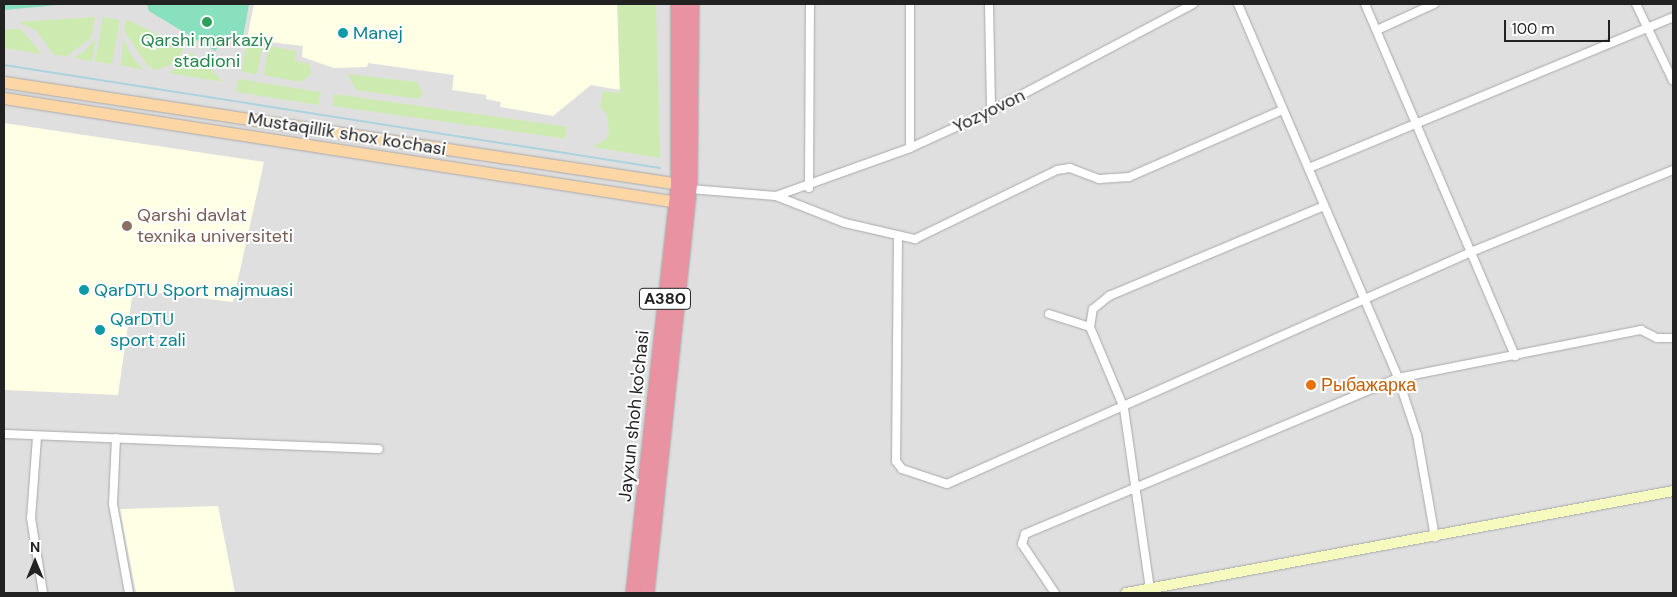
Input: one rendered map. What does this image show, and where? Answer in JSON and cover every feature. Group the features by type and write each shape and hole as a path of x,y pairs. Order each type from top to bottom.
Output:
{"highway":[{"name":"Jayxun shoh ko'chasi","path":"633,593 684,193 678,4"},
{"name":"Jayxun shoh ko'chasi","path":"648,589 684,193 692,4"}],"main road":[{"name":"Mustaqillik shox ko'chasi","path":"4,82 684,193"},
{"name":"Mustaqillik shox ko'chasi","path":"4,98 684,193"},
{"path":"1126,593 1435,537 1673,491"}],"street":[{"path":"809,188 810,4"},
{"path":"910,4 910,148"},
{"path":"989,4 992,111"},
{"name":"Yozyovon","path":"776,196 809,188 910,148 992,111 1193,4"},
{"path":"1238,4 1398,378 1417,435 1435,537"},
{"path":"1365,4 1515,356"},
{"path":"1377,30 1434,4"},
{"path":"1636,4 1673,81"},
{"path":"1309,168 1417,126 1673,17"},
{"path":"684,193 776,196 845,223 898,237 928,234 1058,170 1070,168 1099,179 1129,177 1282,110"},
{"path":"898,237 896,461 902,469 947,484 1124,408 1471,252 1673,170"},
{"path":"1150,589 1124,408 1090,327 1092,310 1109,296 1324,206"},
{"path":"1049,314 1090,327"},
{"path":"1055,593 1021,538 1398,378 1641,330 1657,338 1673,338"},
{"path":"4,434 38,437 116,438 379,449"},
{"path":"38,437 32,518 43,593"},
{"path":"116,438 113,504 129,593"}],"shaded area":[{"path":"4,4 1673,4 1673,593 4,593"},
{"path":"254,4 617,4 620,90 591,85 553,116 500,107 501,102 486,99 486,95 452,90 454,75 368,63 367,67 334,68 302,57 303,46 247,39"},
{"name":"Qarshi davlat texnika universiteti","path":"4,123 264,162 233,302 133,290 118,395 4,390"},
{"path":"218,506 235,593 136,593 120,509"}],"green space":[{"path":"4,4 69,4 4,10"},
{"name":"Qarshi markaziy stadioni","path":"147,4 249,4 243,37 230,34 215,51 149,11"},
{"path":"618,4 656,4 660,158 593,147 606,139 609,131 607,114 600,107 603,91 620,93"},
{"path":"95,17 91,38 67,56 54,55 36,30 18,22"},
{"path":"103,17 120,20 112,64 95,61"},
{"path":"126,19 184,47 181,54 170,65 156,70 148,66 124,31"},
{"path":"8,29 21,29 42,54 4,48 4,32"},
{"path":"96,38 92,61 74,58 86,50"},
{"path":"123,39 132,57 144,70 121,65"},
{"path":"247,42 263,45 257,75 241,71"},
{"path":"268,46 297,51 295,61 309,64 312,74 301,82 264,75"},
{"path":"190,52 207,65 223,82 169,73 184,63"},
{"path":"348,74 417,82 423,94 418,99 356,90"},
{"path":"238,79 321,92 319,105 236,92"},
{"path":"334,94 567,127 565,139 332,106"}],"waterway":[{"path":"4,65 660,168"}],"place":[{"name":"Qarshi markaziy stadioni","path":"207,22"},
{"name":"Manej","path":"343,33"},
{"name":"Qarshi davlat texnika universiteti","path":"127,226"},
{"name":"QarDTU Sport majmuasi","path":"84,290"},
{"name":"QarDTU sport zali","path":"100,330"},
{"name":"Рыбажарка","path":"1311,385"}]}
